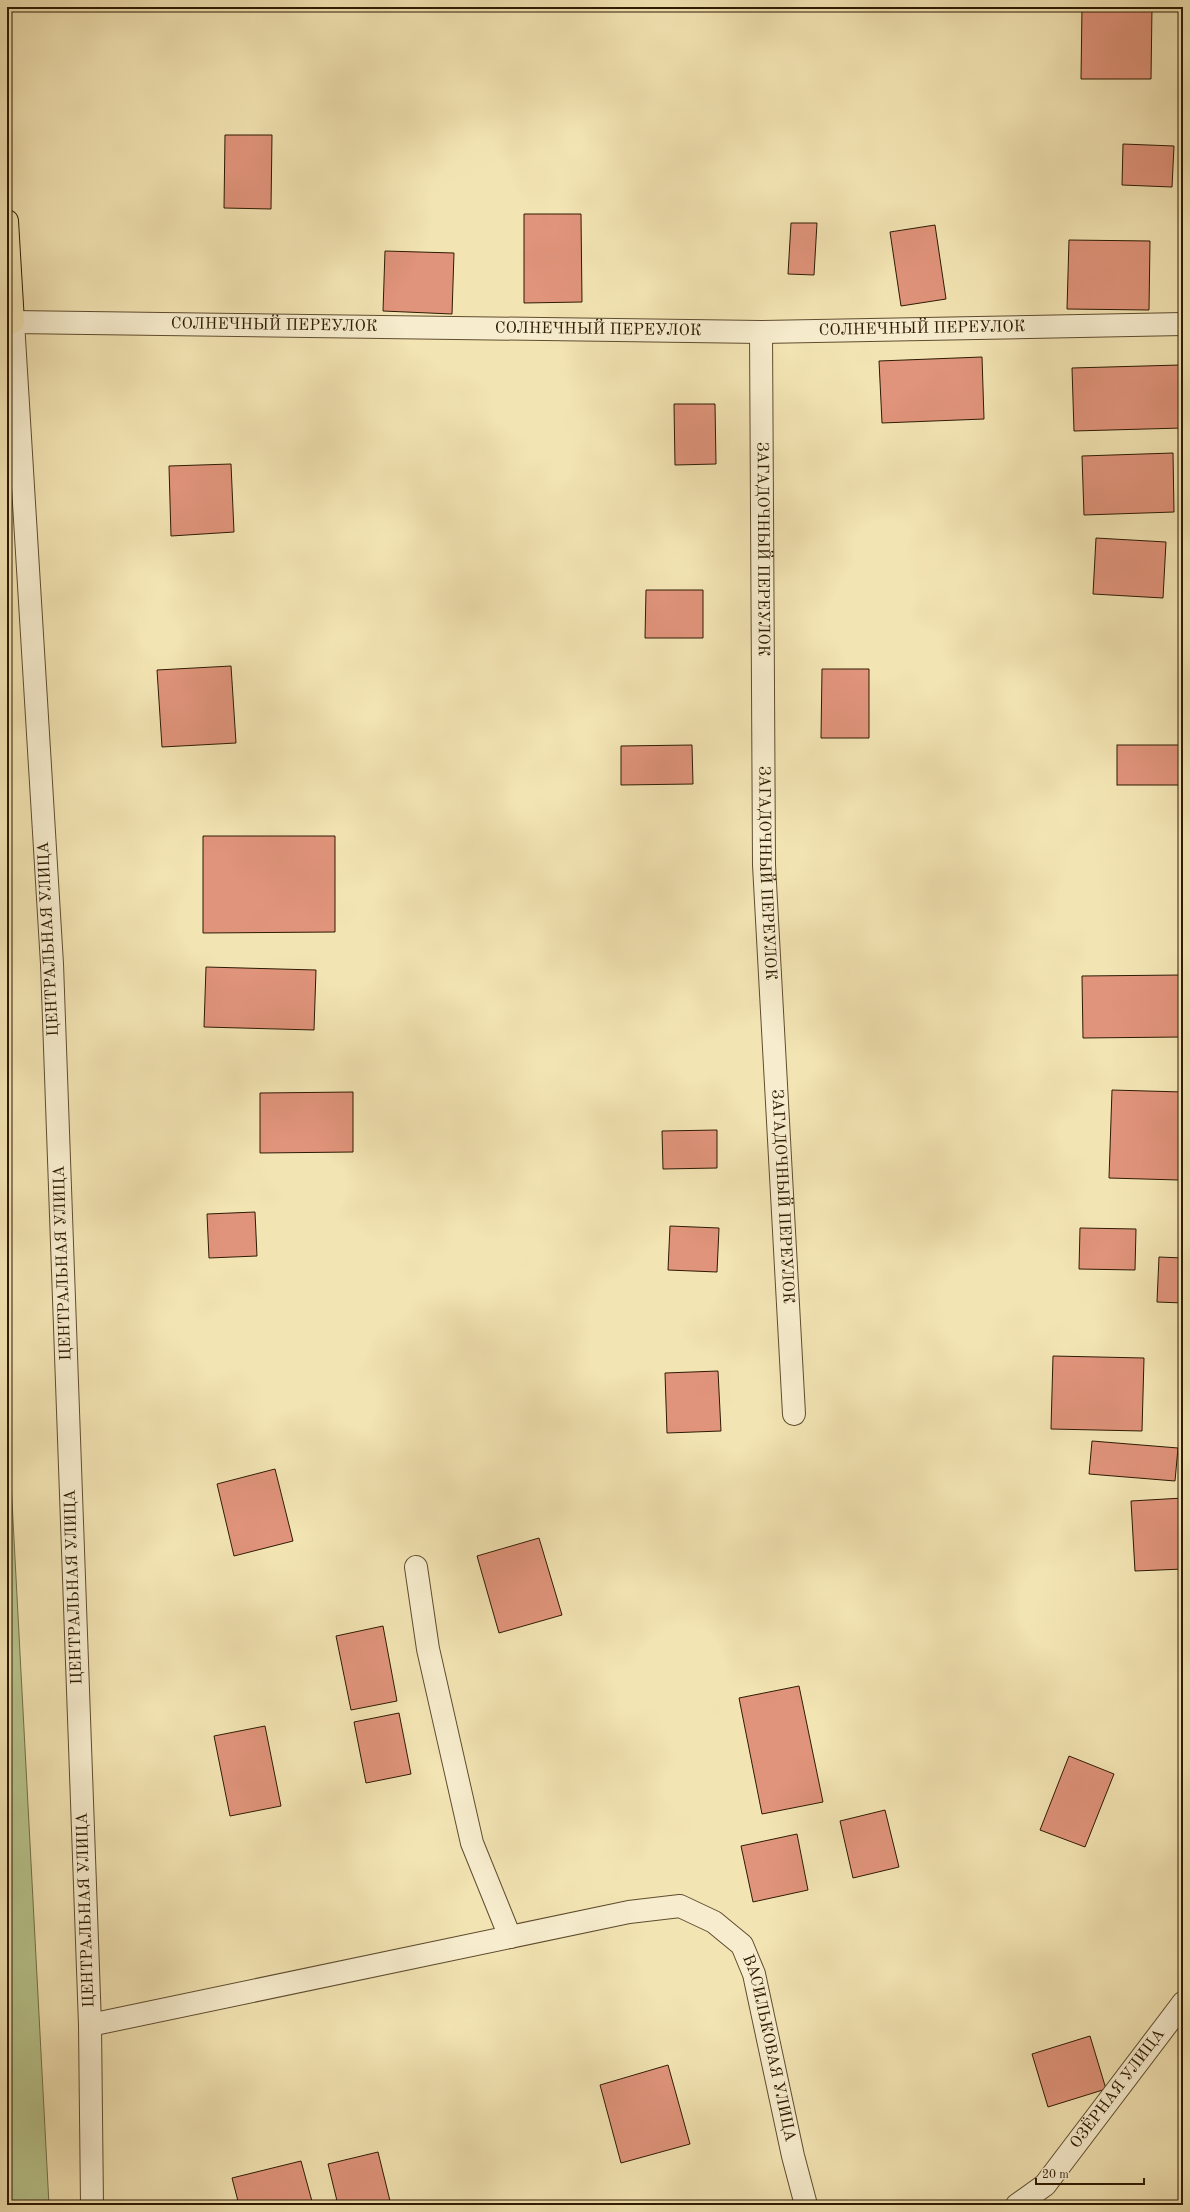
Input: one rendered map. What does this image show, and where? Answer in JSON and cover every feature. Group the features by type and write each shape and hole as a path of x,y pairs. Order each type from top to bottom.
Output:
{"main road":[{"path":"7,221 10,321"}],"street":[{"name":"СОЛНЕЧНЫЙ ПЕРЕУЛОК","path":"10,321 761,332 1183,324"},
{"name":"ЦЕНТРАЛЬНАЯ УЛИЦА","path":"10,321 24,515 52,964 90,2025 92,2205"},
{"name":"ЗАГАДОЧНЫЙ ПЕРЕУЛОК","path":"761,332 764,865 794,1414"},
{"path":"7,448 24,515"},
{"path":"416,1567 428,1649 472,1843 510,1937"},
{"name":"ВАСИЛЬКОВАЯ УЛИЦА","path":"90,2025 629,1912 680,1906 714,1922 742,1945 754,1974 793,2156 806,2205"},
{"name":"ОЗЁРНАЯ УЛИЦА","path":"1017,2205 1045,2185 1183,2003"}],"green space":[{"path":"7,1406 49,2205 7,2205"}],"building":[{"path":"1082,7 1152,8 1151,79 1081,79"},
{"path":"225,135 272,135 271,209 224,208"},
{"path":"1123,144 1174,146 1172,187 1122,185"},
{"path":"524,214 581,214 582,302 524,303"},
{"path":"791,223 817,223 814,275 788,274"},
{"path":"935,225 946,299 901,306 890,232"},
{"path":"1069,240 1150,241 1149,310 1067,309"},
{"path":"385,251 454,253 452,314 383,311"},
{"path":"982,357 984,419 882,423 879,361"},
{"path":"1180,365 1182,428 1074,431 1072,368"},
{"path":"674,404 715,404 716,464 675,465"},
{"path":"1173,453 1174,512 1084,515 1082,456"},
{"path":"231,464 234,532 171,536 169,466"},
{"path":"1096,538 1166,542 1163,598 1093,594"},
{"path":"646,590 703,590 703,638 645,638"},
{"path":"231,666 236,743 162,747 157,670"},
{"path":"822,669 869,669 869,738 821,738"},
{"path":"692,745 693,784 621,785 621,746"},
{"path":"1117,745 1183,745 1183,785 1117,785"},
{"path":"203,836 335,836 335,932 203,933"},
{"path":"206,967 316,970 314,1030 204,1027"},
{"path":"1181,975 1181,1037 1083,1038 1082,976"},
{"path":"1112,1090 1182,1092 1179,1180 1109,1178"},
{"path":"353,1092 353,1152 260,1153 260,1093"},
{"path":"717,1130 717,1168 663,1169 662,1131"},
{"path":"255,1212 257,1256 209,1258 207,1214"},
{"path":"670,1226 719,1228 717,1272 668,1270"},
{"path":"1080,1228 1136,1229 1135,1270 1079,1269"},
{"path":"1159,1257 1183,1258 1183,1303 1157,1302"},
{"path":"1053,1356 1144,1358 1142,1431 1051,1429"},
{"path":"718,1371 721,1431 667,1433 665,1373"},
{"path":"1092,1441 1178,1448 1175,1481 1089,1474"},
{"path":"275,1469 293,1541 234,1556 217,1484"},
{"path":"1183,1498 1183,1569 1135,1571 1131,1501"},
{"path":"539,1538 562,1615 499,1633 477,1556"},
{"path":"383,1626 397,1701 351,1710 336,1636"},
{"path":"799,1686 823,1802 762,1814 739,1698"},
{"path":"399,1713 411,1774 366,1783 354,1722"},
{"path":"265,1726 281,1806 230,1816 214,1736"},
{"path":"1069,1756 1114,1774 1085,1847 1040,1830"},
{"path":"885,1810 899,1867 853,1878 840,1821"},
{"path":"797,1834 808,1890 753,1902 741,1846"},
{"path":"1090,2036 1106,2089 1048,2107 1032,2054"},
{"path":"668,2065 690,2144 621,2163 600,2085"},
{"path":"378,2152 391,2205 338,2205 328,2164"},
{"path":"301,2161 313,2205 239,2205 232,2178"}]}
